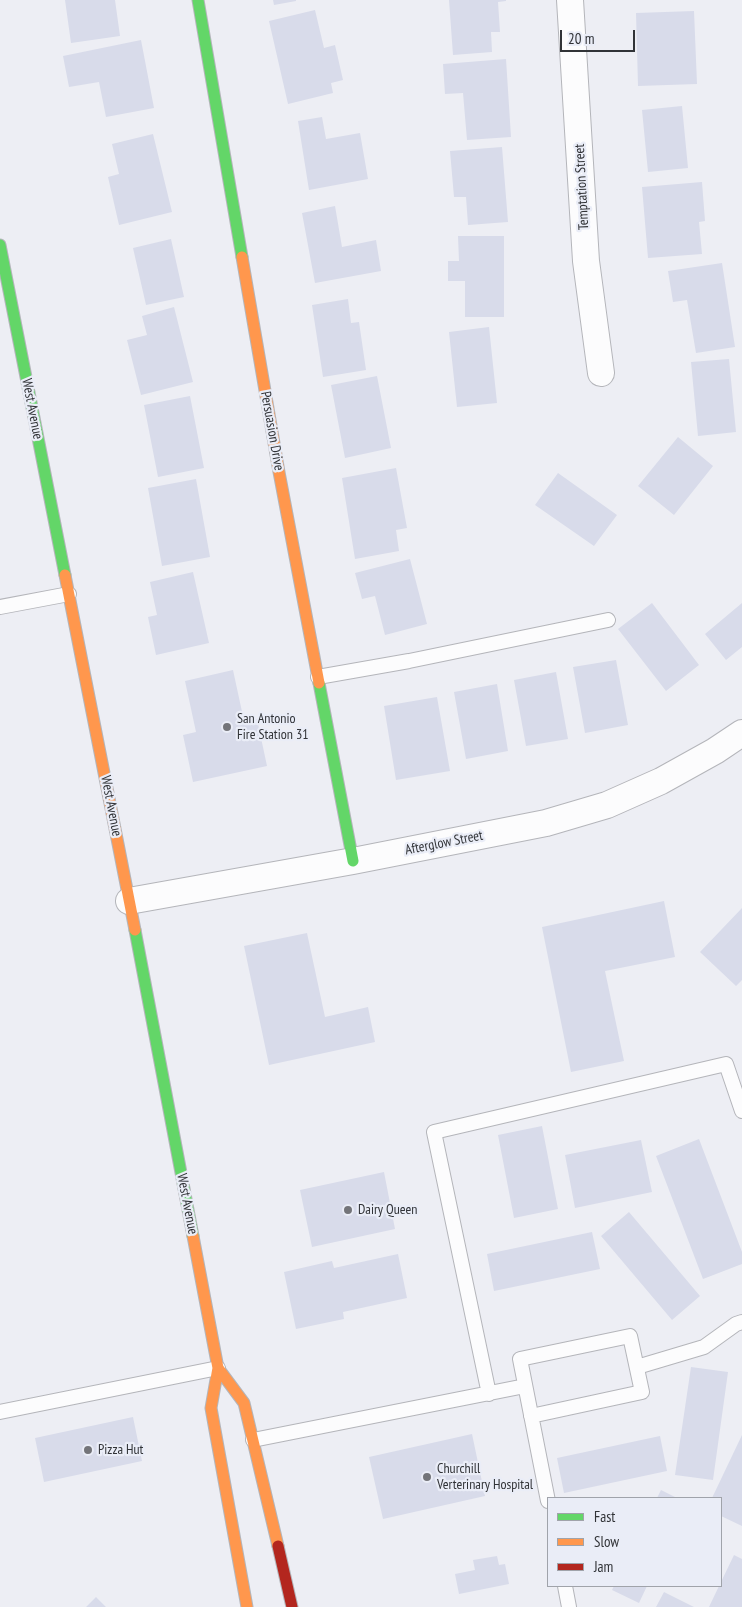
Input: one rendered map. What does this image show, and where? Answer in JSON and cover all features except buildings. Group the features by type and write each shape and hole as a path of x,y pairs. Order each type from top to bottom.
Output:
{"main road":[{"name":"Persuasion Drive","path":"198,0 278,463 353,861"},
{"name":"West Avenue","path":"0,245 129,901 218,1368 210,1408 247,1607"},
{"name":"West Avenue","path":"218,1368 244,1403 292,1607"}],"street":[{"name":"Temptation Street","path":"570,0 586,261 601,373"},
{"name":"Afterglow Street","path":"129,901 353,861 546,823 607,805 661,781 715,752 742,733"}],"lane":[{"path":"0,607 69,594"},
{"path":"318,677 408,661 608,620"},
{"path":"489,1394 434,1132 726,1064 742,1111"},
{"path":"637,1367 704,1347 736,1324 742,1322"},
{"path":"531,1416 642,1392 630,1336 520,1359 525,1386 531,1416 547,1497"},
{"path":"0,1412 218,1368"},
{"path":"252,1440 525,1386"},
{"path":"565,1587 569,1607"}],"traffic: fast":[{"path":"198,0 242,257"},
{"path":"0,245 65,575"},
{"path":"319,683 353,861"},
{"path":"135,930 193,1236"}],"traffic: slow":[{"path":"242,257 279,472 319,683"},
{"path":"65,575 135,930"},
{"path":"193,1236 218,1368 211,1408 247,1607"},
{"path":"218,1368 244,1403 278,1546"}],"traffic: jam":[{"path":"278,1546 292,1607"}],"place":[{"name":"San Antonio Fire Station 31","path":"227,727"},
{"name":"Dairy Queen","path":"348,1210"},
{"name":"Pizza Hut","path":"88,1450"},
{"name":"Churchill Verterinary Hospital","path":"427,1477"}]}
